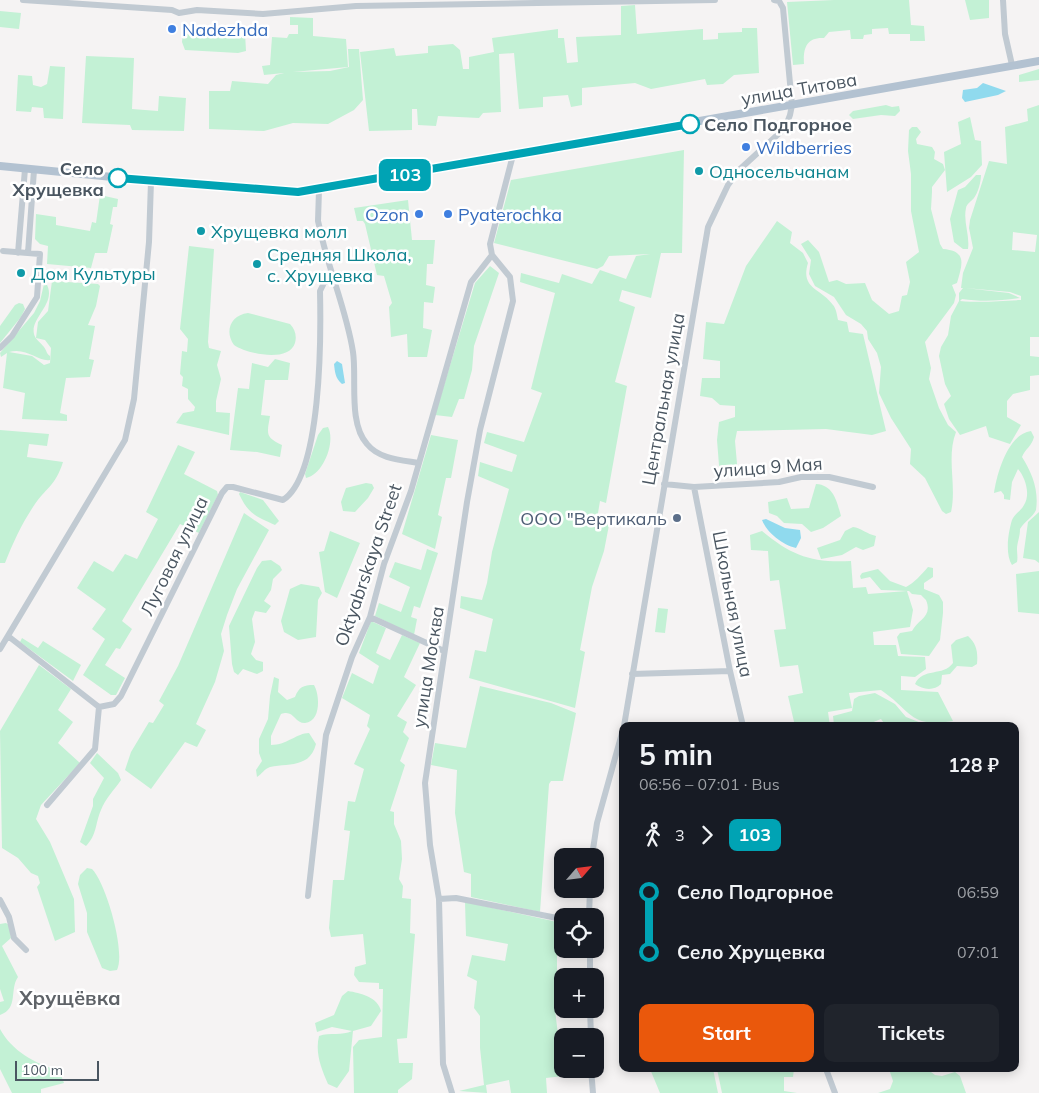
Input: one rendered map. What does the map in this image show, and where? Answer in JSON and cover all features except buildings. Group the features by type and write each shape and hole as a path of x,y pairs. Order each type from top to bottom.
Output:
{"main road":[{"name":"улица Титова","path":"0,166 274,192 319,190 1039,61"}],"street":[{"path":"23,0 172,10 180,13 197,10 263,14 356,6 715,0"},
{"path":"774,0 779,1 783,8 792,105"},
{"path":"1003,0 1005,34 1012,65"},
{"name":"Центральная улица","path":"625,722 708,227 728,185 738,170 785,128 792,105"},
{"path":"492,255 490,244 513,155"},
{"path":"18,252 30,169"},
{"path":"28,253 30,169"},
{"path":"0,649 125,440 134,399 149,242 151,181"},
{"path":"319,190 318,220 353,352 354,395 359,432 372,450 385,456 419,464"},
{"path":"0,348 12,336 37,297 40,254 2,252"},
{"name":"Oktyabrskaya Street","path":"308,896 326,735 352,657 370,617 384,564 419,464 471,282 492,255"},
{"name":"улица Москва","path":"452,1093 443,1064 439,899 430,845 426,783 467,502 480,430 513,301 510,277 492,255"},
{"name":"Луговая улица","path":"99,707 114,704 121,696 206,524 227,487 233,487 274,500 283,500 294,489 308,452 319,384 320,291 324,283 333,278"},
{"name":"улица 9 Мая","path":"664,484 694,487 780,482 800,477 829,477 873,487"},
{"name":"Школьная улица","path":"694,487 730,672 742,722"},
{"path":"370,617 444,651"},
{"path":"8,636 99,707 95,749 47,805"},
{"path":"632,674 730,672"},
{"path":"593,848 597,823 619,746"},
{"path":"439,899 456,898 554,917"},
{"path":"0,900 9,917 14,938 26,950"},
{"path":"827,1072 835,1093"},
{"path":"592,1078 593,1093"}],"green space":[{"path":"909,0 911,25 924,26 925,41 910,41 910,34 889,34 888,28 872,29 872,34 864,35 863,39 851,39 850,30 829,32 824,38 818,38 809,42 804,53 804,64 793,65 787,2"},
{"path":"965,0 989,0 989,18 970,20"},
{"path":"635,5 637,34 703,29 703,40 718,39 718,33 742,32 742,28 757,28 759,73 734,75 723,84 707,85 705,79 651,89 635,83 582,88 582,105 571,107 568,95 543,97 543,107 519,109 514,53 499,54 501,112 483,113 479,118 438,116 436,126 418,125 417,109 412,109 412,130 369,131 360,52 394,48 396,56 428,53 428,46 453,44 460,50 463,69 469,69 469,57 494,52 492,38 558,29 558,38 564,38 567,63 578,62 576,37 621,35 621,6"},
{"path":"0,11 21,13 19,29 0,27"},
{"path":"290,17 313,18 313,36 346,39 348,67 293,72 330,71 349,67 348,49 359,49 363,100 354,110 328,124 293,123 264,131 209,129 209,91 230,91 232,81 268,84 276,75 284,73 264,75 262,66 270,65 272,37 287,38 289,34 298,34 298,25 290,25"},
{"path":"183,31 245,33 246,51 238,53 185,50 182,42"},
{"path":"86,56 134,58 132,109 158,111 159,96 186,98 184,131 132,130 130,125 82,123"},
{"path":"50,66 65,67 63,119 44,118 43,108 32,107 31,112 16,111 18,75 32,76 33,85 41,87 47,84"},
{"path":"1039,69 1039,80 1019,82 1019,75"},
{"path":"886,105 892,107 899,106 900,111 895,116 881,115 853,119 849,115 853,111"},
{"path":"1039,105 1039,337 1030,337 1030,356 1039,357 1039,375 1030,376 1030,390 1013,394 1007,401 1007,417 1021,425 1010,444 989,437 986,426 960,435 949,419 944,404 951,396 945,384 939,356 941,347 948,335 951,316 959,301 959,293 963,288 961,288 963,273 973,248 969,228 970,220 989,161 1007,164 1005,127 1028,121 1027,109","holes":["1013,232 1037,235 1035,252 1012,250","965,288 1010,292 1021,296 1021,300 983,302 960,301 962,299 991,301 1020,298 1009,293"]},
{"path":"970,117 975,140 981,141 982,165 971,177 947,192 944,152 961,144 958,122"},
{"path":"912,127 917,127 921,132 916,139 917,144 932,147 935,152 934,159 943,164 945,170 932,187 931,209 940,244 943,249 951,250 960,256 961,260 957,283 952,285 956,295 954,303 925,342 931,368 929,379 939,408 948,425 956,432 952,452 953,502 951,512 946,514 942,511 925,478 910,464 911,449 891,418 879,393 881,367 877,353 868,339 867,331 861,324 846,315 834,297 815,286 809,274 811,260 801,244 808,240 819,252 829,282 837,280 846,284 865,283 872,300 889,314 899,311 902,296 907,295 910,282 906,262 919,252 911,211 911,174 908,151 909,130"},
{"path":"684,150 682,253 661,253 651,298 622,290 619,301 635,307 615,382 627,386 606,503 600,501 597,519 609,525 604,551 592,587 580,650 585,652 575,708 469,678 475,650 486,652 493,619 460,608 461,596 482,600 492,552 509,489 478,476 480,462 512,472 517,455 484,443 487,432 524,442 542,393 531,389 555,293 520,282 521,273 559,283 562,274 592,284 600,270 626,279 636,256 650,254 609,256 603,266 597,269 494,243 511,180"},
{"path":"976,175 981,175 978,190 966,208 968,249 963,249 954,242 950,219 958,190 965,187"},
{"path":"100,195 118,199 117,207 113,207 110,224 113,225 107,253 95,253 91,268 47,264 48,246 40,244 35,239 36,214 56,217 56,225 90,231 92,222 96,223"},
{"path":"408,200 412,240 435,240 433,264 427,264 426,285 435,287 433,303 424,302 423,328 432,330 427,357 408,357 407,334 391,337 389,307 392,303 384,276 377,275 365,224 363,221 357,221 354,208"},
{"path":"777,221 792,232 790,243 803,253 808,263 806,272 809,283 834,306 838,320 847,322 849,332 863,334 886,431 872,435 826,429 737,431 735,441 738,475 720,478 717,440 719,422 735,417 735,406 720,405 712,398 700,396 702,378 720,378 720,361 703,359 706,322 724,324 746,266"},
{"path":"189,246 214,249 208,342 209,348 221,351 217,365 221,379 216,401 216,412 230,413 229,435 176,423 183,413 194,411 195,407 188,399 188,389 182,386 183,377 180,374 182,351 187,352 188,339 180,329"},
{"path":"490,266 499,273 474,346 472,370 464,399 459,399 452,417 435,415 475,283"},
{"path":"52,281 98,284 100,286 96,306 88,325 95,326 89,359 94,360 90,377 66,378 60,413 67,415 67,421 22,419 25,393 3,388 7,353 1,357 0,353 34,313 46,283 49,297 34,328 36,338 38,322 48,311","holes":["36,338 45,340 51,348 50,363 44,365 32,356 9,352 21,351 41,359 50,360 50,356"]},
{"path":"23,304 25,309 21,317 0,343 0,326 15,305"},
{"path":"248,313 290,324 296,338 291,349 285,353 267,355 257,354 234,345 230,334 231,324 237,317"},
{"path":"275,359 290,363 288,380 265,380 261,415 270,416 268,434 273,440 282,445 280,457 257,452 230,450 238,388 249,389 252,363 268,367"},
{"path":"328,427 330,433 329,449 323,464 312,476 306,478 305,474 318,435 323,428"},
{"path":"0,430 49,434 47,446 29,444 27,457 63,462 57,477 38,500 25,521 5,563 0,563"},
{"path":"1031,431 1034,437 1033,440 1022,457 1034,482 1037,503 1033,515 1020,529 1017,562 1012,565 1008,555 1008,537 1013,518 1024,505 1027,496 1025,481 1018,469 1012,482 1010,500 1004,499 1001,491 994,493 1001,465 1010,447 1016,439"},
{"path":"431,435 458,440 451,478 446,478 438,515 442,517 435,549 402,534"},
{"path":"178,445 195,452 184,474 217,491 218,495 199,533 180,524 122,621 132,629 120,649 116,648 105,665 125,678 116,695 111,695 83,675 105,639 92,629 106,609 77,588 94,561 113,572 125,554 137,559 158,519 146,512"},
{"path":"366,483 372,484 374,488 368,498 355,512 343,511 341,502 346,488"},
{"path":"816,484 827,487 831,491 841,516 823,528 811,532 802,524 784,523 777,516 769,513 768,502 787,498 791,509 809,508"},
{"path":"240,492 263,500 279,521 275,525 254,514 246,506 239,494"},
{"path":"1039,512 1039,563 1035,560 1023,558 1028,522"},
{"path":"244,513 269,530 237,589 221,634 224,651 215,682 196,724 206,730 197,747 185,742 151,789 125,770 131,752 149,722 153,723 164,705 159,701 178,666"},
{"path":"853,527 876,536 874,546 863,550 856,547 842,555 821,559 817,548 840,540 845,531"},
{"path":"330,531 360,543 337,598 325,592 319,552 324,551"},
{"path":"762,531 783,547 814,559 851,561 853,588 866,587 868,594 907,591 913,610 910,627 873,632 874,645 896,645 898,656 925,657 926,669 915,677 901,676 901,690 938,692 953,721 928,722 919,720 881,690 849,693 852,708 828,712 829,722 794,722 788,696 803,693 798,665 780,667 774,630 786,629 779,580 770,581 768,551 751,550 750,535"},
{"path":"427,549 438,553 420,608 414,606 411,617 417,619 414,635 375,616 379,603 401,612 410,587 389,577 395,562 421,570"},
{"path":"271,560 280,566 282,570 273,579 271,590 264,601 271,606 266,613 255,611 252,619 255,642 251,654 256,660 263,662 263,671 257,674 243,669 238,675 234,672 232,664 229,626 257,568 262,561"},
{"path":"928,567 933,568 933,577 924,583 924,589 939,595 943,602 940,640 929,656 901,654 897,637 900,633 912,631 924,617 928,610 926,600 921,595 912,594 909,591 881,590 870,577 861,579 860,576 862,573 878,569 890,581 906,587 915,581"},
{"path":"1039,571 1039,614 1018,612 1016,574"},
{"path":"301,584 319,587 322,593 318,600 316,637 298,640 284,632 281,621 290,589"},
{"path":"658,608 668,609 665,633 655,632"},
{"path":"371,621 386,628 376,653 390,660 402,635 420,643 404,677 416,685 397,716 407,722 403,732 409,738 400,761 405,765 390,811 394,812 394,824 401,841 402,859 399,879 403,886 402,898 411,899 410,933 415,934 407,1038 397,1039 399,1063 413,1063 412,1079 398,1090 398,1093 354,1093 353,1047 359,1040 382,1037 383,989 379,989 379,983 359,982 354,975 355,967 366,964 363,934 331,937 329,928 333,880 344,880 350,831 344,830 348,801 355,802 364,769 354,764 370,729 367,726 370,715 342,698 352,673 373,684 379,666 359,653"},
{"path":"968,636 976,649 977,664 972,667 957,666 950,674 942,675 941,684 932,689 915,684 923,676 949,667 953,663 951,645 956,640"},
{"path":"22,638 38,648 43,641 81,665 73,681 20,642"},
{"path":"39,665 71,689 58,710 73,722 58,743 80,763 41,805 36,819 50,842 74,899 75,932 55,941 37,887 40,883 38,876 31,873 18,858 2,848 0,731"},
{"path":"274,677 279,679 278,692 287,700 295,697 302,687 314,685 318,707 314,718 305,723 298,721 289,713 281,714 271,736 271,745 309,733 316,744 313,752 304,761 270,767 257,777 256,770 262,761 259,753 259,739 268,719"},
{"path":"480,686 551,703 576,713 563,781 551,781 549,784 540,912 471,897 471,874 464,872 455,813 457,770 431,765 435,743 466,748"},
{"path":"875,693 895,704 906,717 919,722 883,722 881,719 874,722 834,722 833,716 852,711 854,699 859,696"},
{"path":"97,753 118,773 121,780 103,806 94,833 86,846 80,842 93,806 93,799 104,778 90,763"},
{"path":"87,868 92,869 103,888 113,918 119,949 117,970 110,971 102,968 87,932 87,913 78,884 80,875"},
{"path":"465,902 554,921 554,958 557,958 557,968 554,968 554,1018 556,1018 557,1028 554,1028 554,1077 546,1078 547,1093 511,1093 509,1080 486,1085 487,1093 459,1091 484,1085 480,1048 480,1016 474,1008 477,981 467,976 472,955 505,961 508,944 466,936"},
{"path":"6,923 9,925 11,938 2,946 18,977 15,982 10,1008 0,1015 0,1002 4,1001 0,989 0,924"},
{"path":"348,991 372,999 381,1011 371,1026 353,1031 349,1071 337,1088 328,1084 321,1066 318,1054 319,1036 352,1031 332,1027 317,1032 315,1023 334,1015 342,996"},
{"path":"0,1029 11,1044 25,1056 50,1068 59,1070 64,1083 41,1089 41,1093 12,1093 0,1069"},
{"path":"651,1072 714,1072 718,1093 660,1093"},
{"path":"718,1072 794,1072 793,1077 784,1077 784,1091 797,1093 722,1093"},
{"path":"890,1072 931,1072 942,1076 955,1072 960,1076 966,1093 878,1093 890,1089 893,1081"}],"water":[{"path":"983,83 1006,91 998,95 965,102 962,98 963,90 977,88"},
{"path":"337,361 342,364 345,383 342,384 335,372 334,364"},
{"path":"766,519 785,528 800,530 801,538 796,548 781,541 772,534 762,520"}],"bus line":[{"name":"103","path":"118,178 274,192 298,192 319,190 690,124"}],"place":[{"name":"Nadezhda","path":"172,29"},
{"name":"Село Подгорное","path":"690,124"},
{"name":"Wildberries","path":"746,147"},
{"name":"Односельчанам","path":"699,171"},
{"name":"Село Хрущевка","path":"118,178"},
{"name":"Ozon","path":"419,214"},
{"name":"Pyaterochka","path":"448,214"},
{"name":"Хрущевка молл","path":"201,231"},
{"name":"Средняя Школа, с. Хрущевка","path":"257,264"},
{"name":"Дом Культуры","path":"21,273"},
{"name":"ООО \"Вертикаль","path":"677,518"}],"district":[{"name":"Хрущёвка","path":"70,997"}]}
